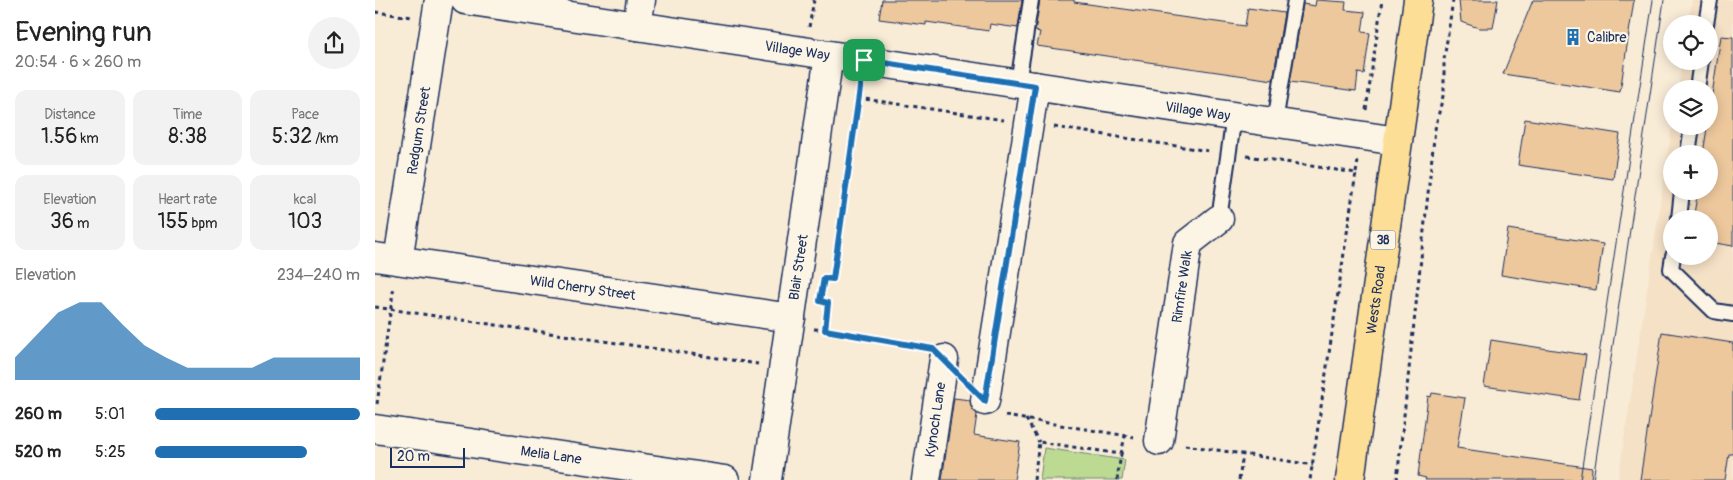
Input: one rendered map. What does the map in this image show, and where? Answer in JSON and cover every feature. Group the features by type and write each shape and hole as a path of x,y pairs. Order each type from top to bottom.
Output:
{"main road":[{"name":"Wests Road","path":"1350,480 1418,0"}],"street":[{"name":"Redgum Street","path":"387,258 439,0"},
{"name":"Village Way","path":"465,0 639,13 864,60 1397,141"},
{"name":"Blair Street","path":"767,480 801,323 829,54"},
{"path":"985,401 1027,84"},
{"name":"Rimfire Walk","path":"1159,441 1188,244 1219,219"},
{"name":"Wild Cherry Street","path":"387,258 801,323"},
{"name":"Kynoch Lane","path":"926,480 944,359"},
{"name":"Melia Lane","path":"376,417 725,480"}],"lane":[{"path":"1027,84 1031,0"},
{"path":"1275,122 1295,0"},
{"path":"1708,15 1710,0"},
{"name":"Rimfire Walk","path":"1219,219 1234,116"},
{"path":"1672,265 1671,269 1714,311 1733,314"}],"path":[{"path":"1356,173 1383,0"},
{"path":"1397,480 1435,129 1444,92 1444,60 1453,0"},
{"path":"823,286 824,278 833,279 864,60"},
{"path":"376,417 391,309 387,258"},
{"path":"821,294 820,301 828,303 825,330"},
{"path":"375,307 759,364"},
{"path":"801,323 825,330 933,349 944,359"},
{"path":"985,401 989,413 1313,465"},
{"path":"1026,419 1039,442 1034,480"},
{"path":"1117,480 1125,435"},
{"path":"1039,442 1121,454"},
{"path":"1239,480 1243,454"}],"shaded area":[{"path":"1692,0 1733,0 1733,480 1618,480 1663,185 1663,200 1718,200 1718,145 1669,145 1671,135 1718,135 1718,80 1679,80 1681,70 1718,70 1718,15 1690,15"}],"green space":[{"path":"1044,448 1125,460 1122,480 1040,480"}],"building":[{"path":"882,0 1022,0 1018,28 990,24 989,31 926,22 926,25 879,19"},
{"path":"1040,0 1074,0 1074,2 1245,26 1248,8 1284,13 1273,80 1037,46 1040,32 1035,31"},
{"path":"1316,0 1346,2 1345,10 1365,12 1362,32 1370,33 1364,74 1358,73 1356,91 1290,82 1303,4 1315,6"},
{"path":"1459,0 1498,0 1493,28 1479,28 1461,22"},
{"name":"Calibre","path":"1533,0 1634,0 1620,92 1503,74"},
{"path":"1721,36 1733,37 1733,246 1718,244 1718,210 1695,210 1696,200 1718,200 1718,145 1704,145 1706,135 1718,135 1718,80 1714,80 1716,70 1718,70"},
{"path":"1525,119 1620,134 1613,179 1518,165"},
{"path":"1508,229 1603,244 1596,290 1501,275"},
{"path":"1662,332 1733,343 1733,454 1729,454 1725,480 1640,480"},
{"path":"1491,340 1586,355 1579,400 1484,386"},
{"path":"1432,393 1465,398 1457,448 1592,468 1591,480 1425,480 1426,478 1418,476 1428,396 1431,397"},
{"path":"954,398 970,400 971,407 977,414 974,435 1020,442 1014,480 942,480"}],"tram line":[{"path":"1580,480 1653,0"},
{"path":"1593,480 1664,0"}],"place":[{"name":"Calibre","path":"1573,37"}],"route":[{"path":"864,60 1035,86 985,401 933,349 825,330 828,303 820,301 824,278 833,279 864,60"}]}
